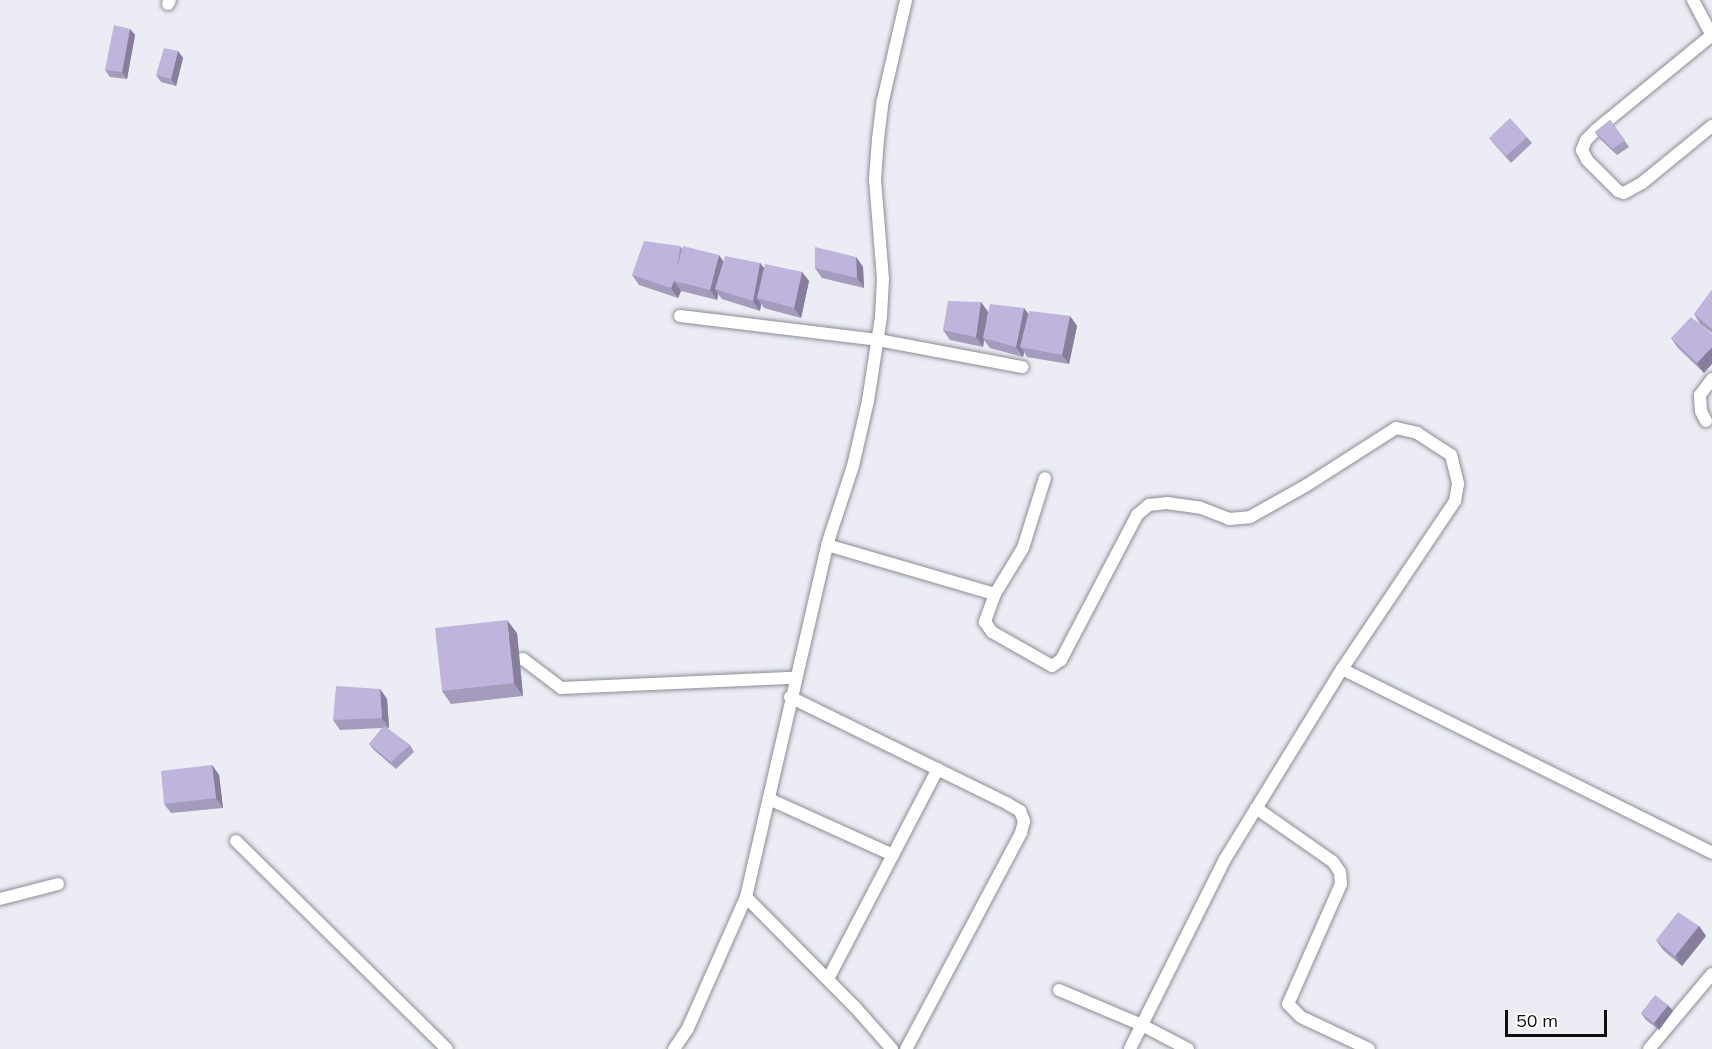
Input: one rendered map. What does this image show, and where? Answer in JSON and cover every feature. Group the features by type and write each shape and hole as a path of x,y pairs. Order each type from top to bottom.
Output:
{"street":[{"path":"674,1049 688,1028 746,897 794,678 827,545 853,466 868,401 878,340 883,279 876,190 878,139 883,100 906,0"},
{"path":"1693,0 1712,35 1596,130 1586,140 1582,150 1587,160 1617,190 1624,193 1642,183 1712,126"},
{"path":"680,316 878,340 1022,367"},
{"path":"1706,421 1700,395 1712,379"},
{"path":"1045,478 1023,548 995,594 985,622 992,632 1052,666 1061,660 1137,515 1149,505 1167,503 1202,507 1229,519 1250,517 1307,485 1396,428 1417,433 1451,455 1458,484 1455,501 1342,669 1225,859 1130,1049"},
{"path":"827,545 995,594"},
{"path":"523,659 561,688 794,678"},
{"path":"1342,669 1712,853"},
{"path":"790,697 1008,804 1020,811 1024,821 1021,834 906,1049"},
{"path":"828,980 938,769"},
{"path":"769,799 893,855"},
{"path":"1256,808 1333,862 1340,872 1341,884 1288,1004 1301,1017 1368,1049"},
{"path":"236,841 447,1049"},
{"path":"0,899 58,884"},
{"path":"746,897 892,1049"},
{"path":"1649,1049 1712,974"},
{"path":"1059,990 1142,1025 1188,1049"}],"building":[{"path":"114,25 130,29 122,72 105,70"},
{"path":"164,48 178,51 171,79 156,75"},
{"path":"1510,118 1527,137 1506,156 1489,138"},
{"path":"1610,120 1625,140 1613,149 1595,132"},
{"path":"644,241 680,246 677,269 683,246 719,255 710,290 674,281 671,288 632,275"},
{"path":"815,247 856,257 857,278 815,268"},
{"path":"725,256 760,263 753,301 715,289"},
{"path":"765,264 802,272 794,308 757,298"},
{"path":"1712,290 1712,329 1694,314"},
{"path":"948,301 981,302 976,337 943,330"},
{"path":"990,304 1024,308 1016,347 983,338"},
{"path":"1029,311 1070,316 1062,355 1020,347"},
{"path":"1691,317 1712,334 1712,347 1697,363 1671,338"},
{"path":"507,620 514,683 442,691 435,628"},
{"path":"336,686 380,689 382,718 333,720"},
{"path":"384,726 410,745 391,762 369,744"},
{"path":"212,765 216,798 164,804 161,771"},
{"path":"1678,912 1699,926 1675,956 1656,940"},
{"path":"1655,995 1668,1005 1654,1023 1641,1013"}]}
